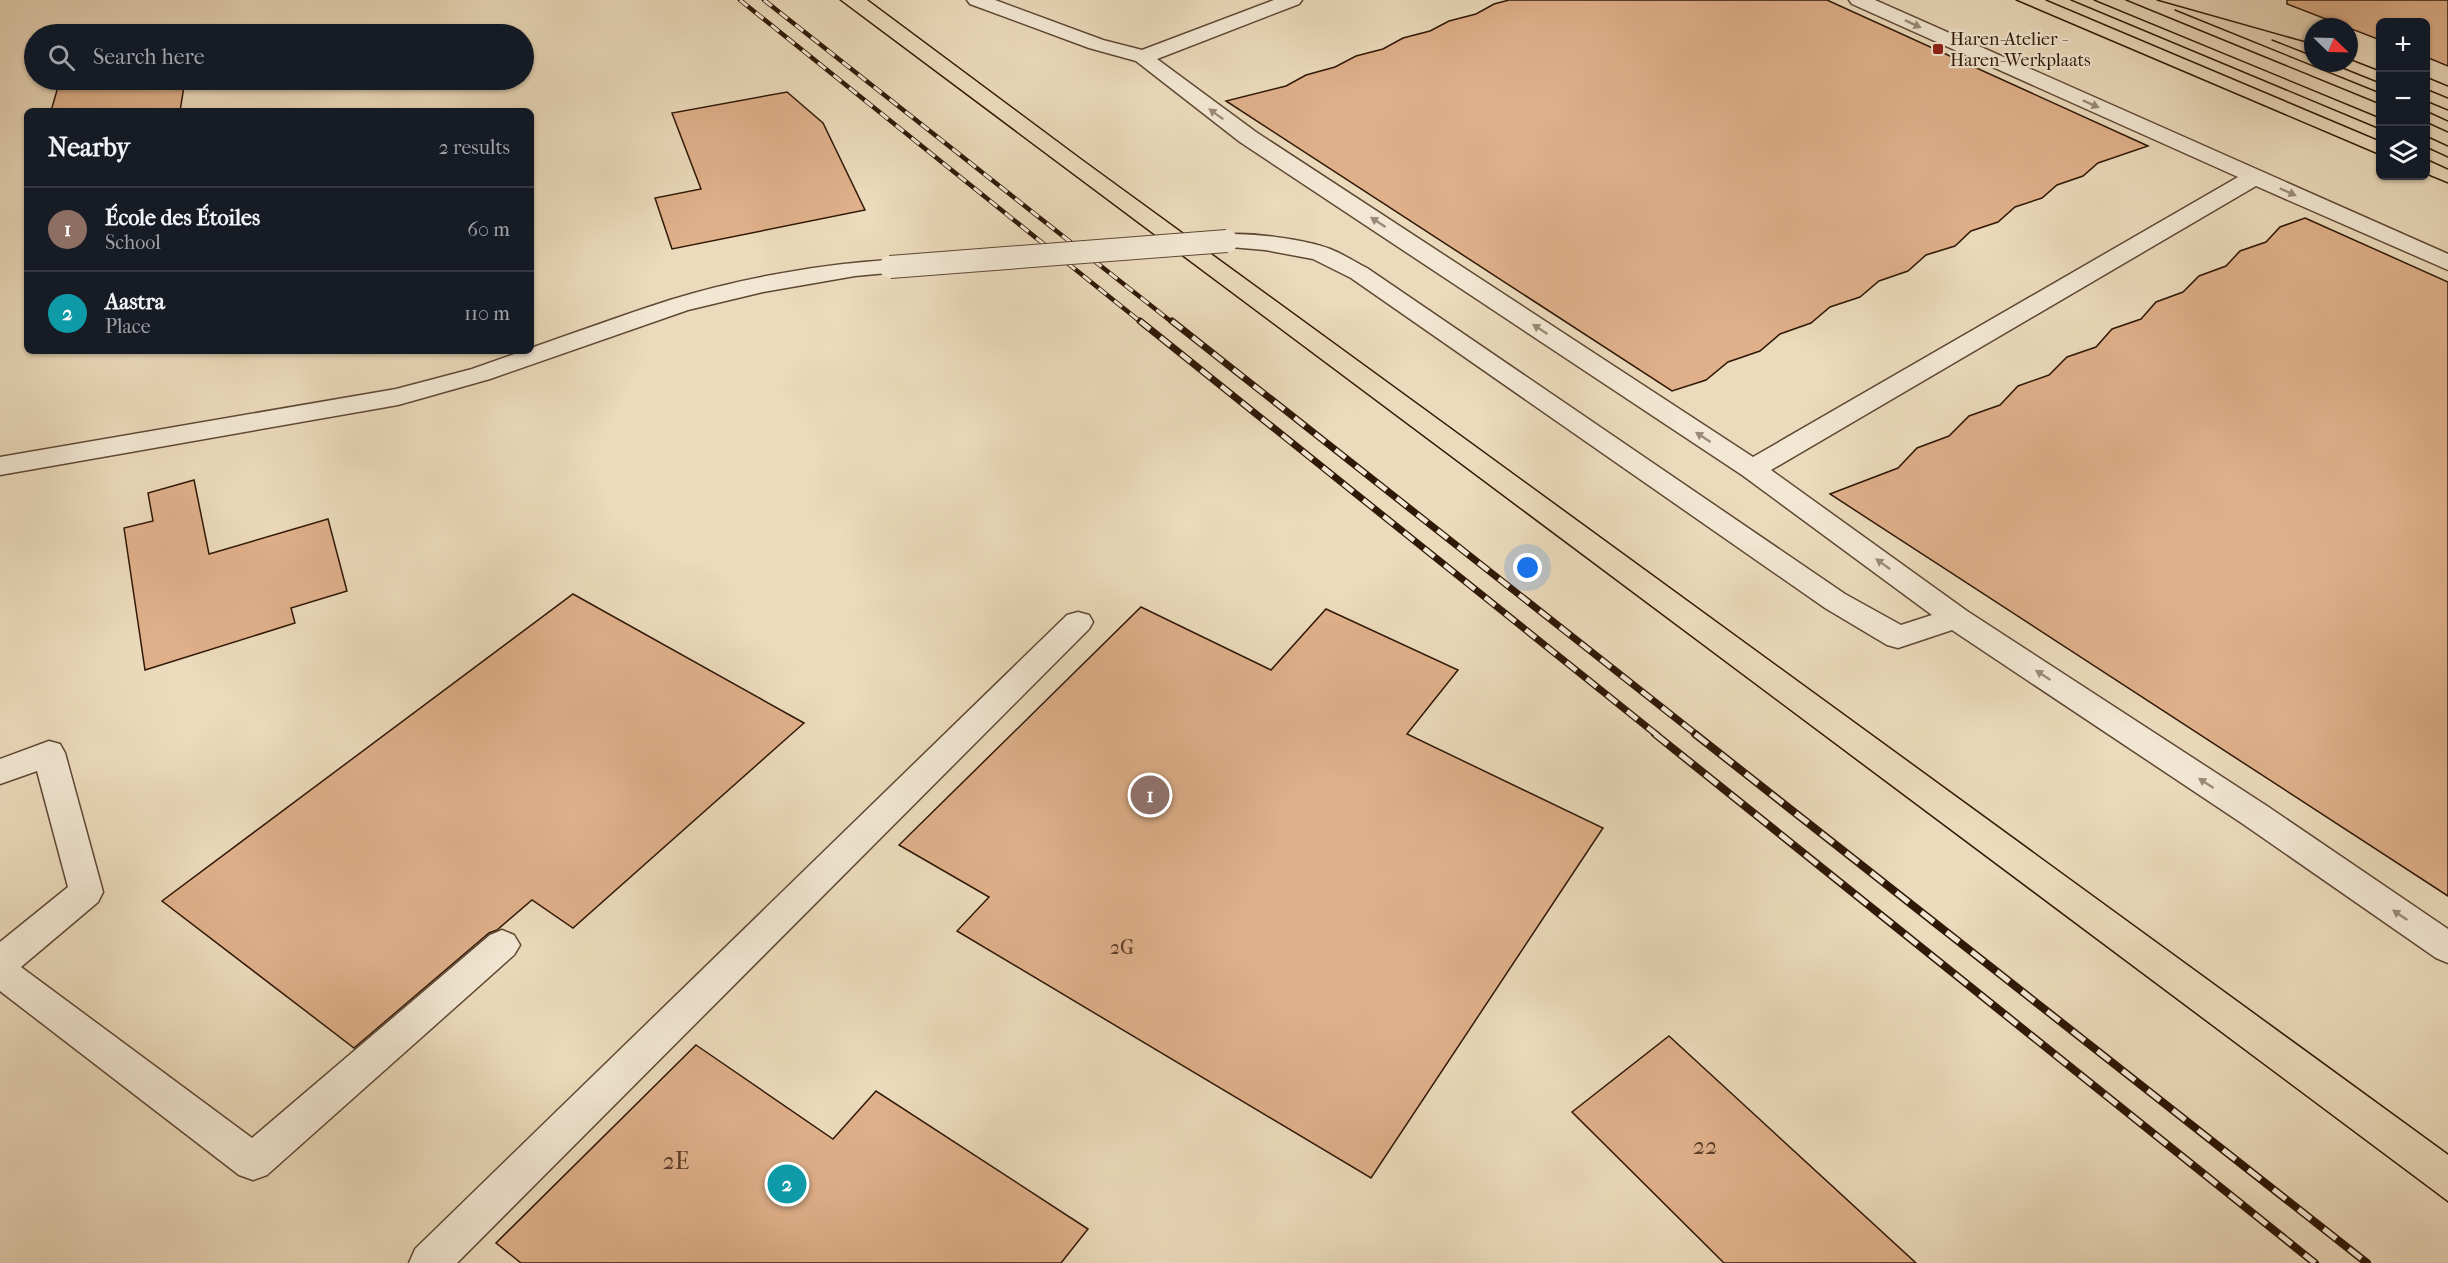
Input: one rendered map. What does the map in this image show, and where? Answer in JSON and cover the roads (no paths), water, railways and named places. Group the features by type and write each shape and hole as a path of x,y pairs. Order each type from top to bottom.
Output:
{"lane":[{"path":"977,0 1096,44 1143,57 1248,137 1752,469 1956,618 2255,815 2448,948"},
{"path":"1143,57 1292,0"},
{"path":"1859,0 2448,263"},
{"path":"1752,469 2255,177"},
{"path":"0,466 398,397 481,374 680,305 763,285 855,270 890,267 1227,241 1265,243 1320,253 1359,273 1825,594 1898,638 1956,618"},
{"path":"429,1263 1078,622"},
{"path":"0,772 49,753 86,892 0,963"},
{"path":"0,971 253,1162 502,945"}],"tram line":[{"path":"840,0 2448,1202"},
{"path":"868,0 1083,160 2448,1154"},
{"path":"2016,0 2376,153"},
{"path":"2046,0 2376,139"},
{"path":"2071,0 2376,127"},
{"path":"2094,0 2376,116"},
{"path":"2126,0 2376,102"},
{"path":"2157,0 2304,41"},
{"path":"2175,10 2376,91"},
{"path":"2272,40 2304,52"},
{"path":"2358,62 2376,69"},
{"path":"2352,72 2376,81"},
{"path":"2430,79 2448,86"},
{"path":"2430,91 2448,98"},
{"path":"2430,103 2448,110"},
{"path":"2430,113 2448,121"},
{"path":"2430,124 2448,132"},
{"path":"2430,138 2448,146"},
{"path":"2430,149 2448,157"},
{"path":"2430,161 2448,169"},
{"path":"2430,176 2448,183"}],"railway":[{"path":"740,0 1142,323"},
{"path":"764,0 1173,323"},
{"path":"1140,321 1657,735"},
{"path":"1172,321 1697,735"},
{"path":"1655,734 2315,1263"},
{"path":"1695,734 2367,1263"}],"place":[{"name":"Haren-Atelier - Haren-Werkplaats","path":"1938,49"},
{"name":"École des Étoiles","path":"1150,795"},
{"name":"Aastra","path":"787,1184"}]}
